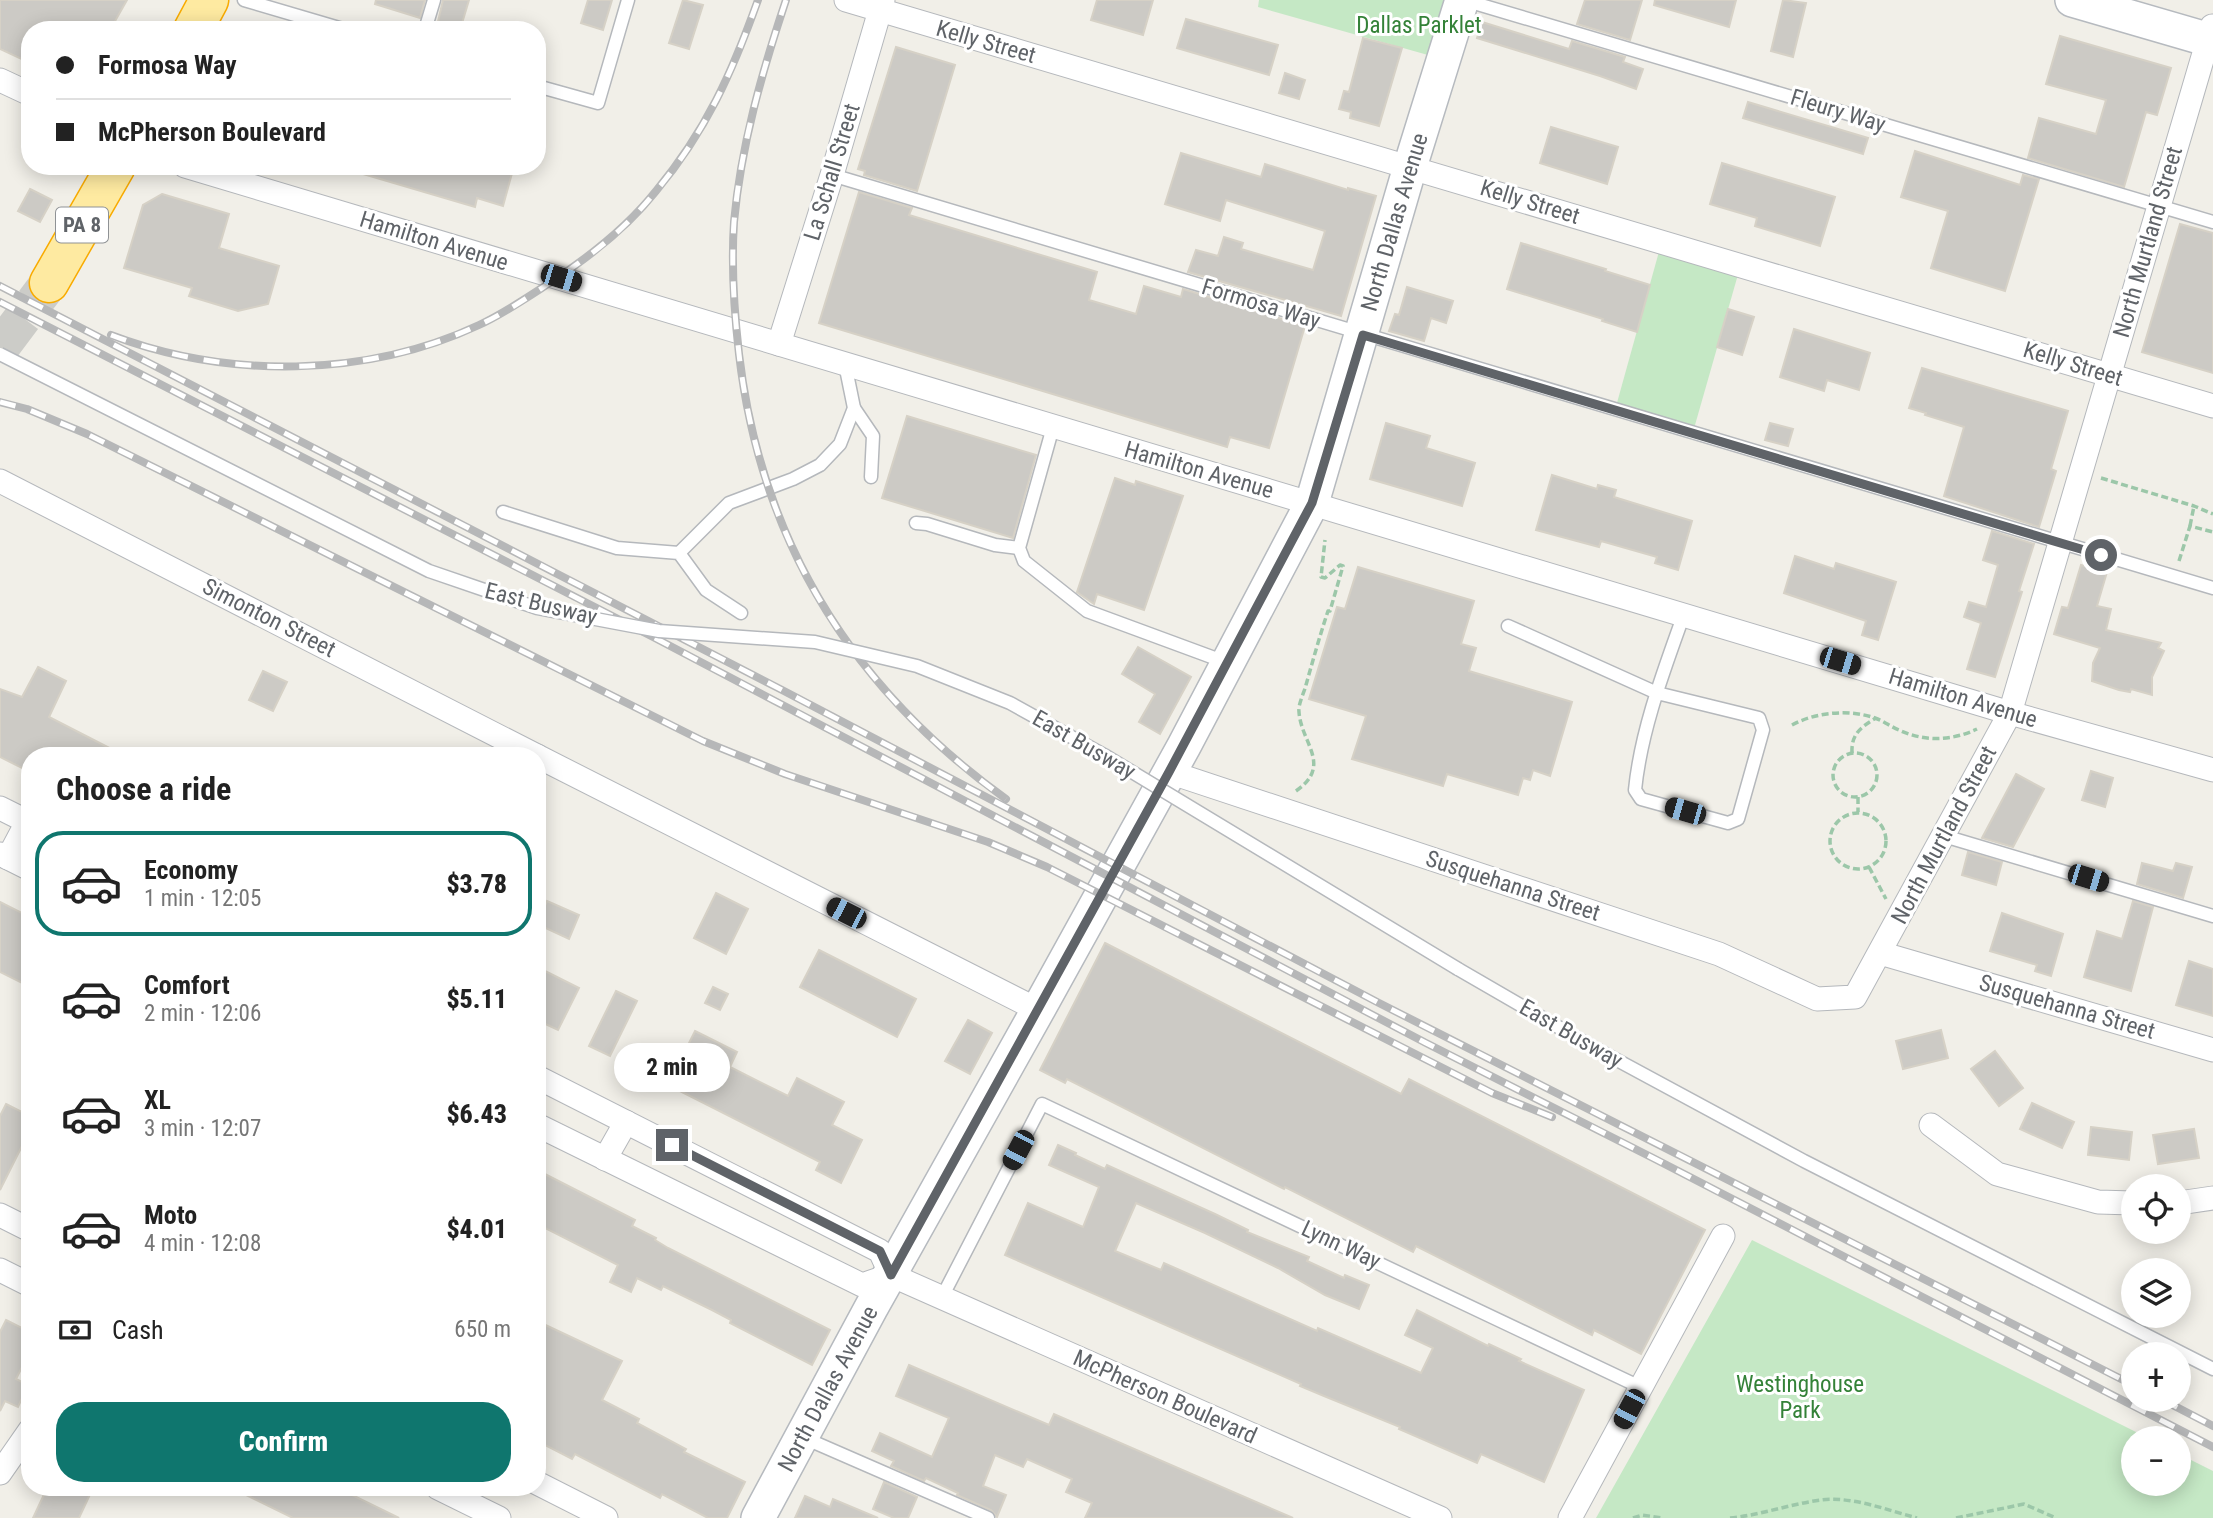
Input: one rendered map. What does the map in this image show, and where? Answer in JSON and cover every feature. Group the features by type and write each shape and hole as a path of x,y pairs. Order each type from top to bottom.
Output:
{"highway":[{"name":"PA 8","path":"49,284 111,175"}],"main road":[{"name":"North Dallas Avenue","path":"758,1518 871,1308 1169,772 1312,503 1410,167 1462,0"},
{"path":"2072,0 2211,35"}],"street":[{"name":"Kelly Street","path":"846,0 881,5 1410,167 2213,406"},
{"name":"La Schall Street","path":"779,344 881,5"},
{"name":"North Murtland Street","path":"1855,998 2010,713 2158,206 2211,35"},
{"path":"0,80 21,90"},
{"name":"Hamilton Avenue","path":"217,175 2010,713 2213,770"},
{"name":"Simonton Street","path":"0,481 499,747"},
{"name":"Simonton Street","path":"546,761 1038,1010"},
{"name":"Susquehanna Street","path":"1169,772 1719,954 1817,999 1855,998"},
{"path":"0,808 21,819"},
{"path":"21,834 4,856 21,864"},
{"name":"Susquehanna Street","path":"1880,953 2213,1051"},
{"path":"546,1082 880,1251 891,1275 862,1284 546,1129"},
{"path":"605,1158 626,1122"},
{"path":"1931,1125 1997,1174 2098,1202 2121,1203"},
{"path":"2191,1201 2213,1198"},
{"path":"0,1215 21,1226"},
{"path":"1570,1518 1723,1236"},
{"path":"0,1270 21,1280"},
{"name":"McPherson Boulevard","path":"891,1275 1440,1518"},
{"path":"0,1473 21,1443"},
{"path":"546,1488 606,1518"},
{"path":"454,1496 499,1518"}],"lane":[{"path":"244,0 315,21"},
{"path":"428,21 434,0"},
{"path":"546,89 598,103 628,0"},
{"name":"Fleury Way","path":"1462,0 2213,222"},
{"name":"Formosa Way","path":"832,175 2213,588"},
{"name":"East Busway","path":"0,354 429,571 537,608 645,628 815,642 917,666 1010,702 1104,755 1458,969 1591,1046 1804,1161 2213,1369"},
{"path":"845,364 855,408 873,436 871,477"},
{"path":"503,512 617,548 679,552 729,503 793,479 820,465 840,444 855,408"},
{"path":"1053,427 1019,548 1024,561 1087,611 1228,663"},
{"path":"916,523 995,545 1019,548"},
{"path":"679,552 706,590 741,613"},
{"path":"1508,626 1657,693 1759,718 1763,730 1738,819 1728,823 1641,799 1634,790 1636,772 1657,693 1684,614"},
{"path":"1944,836 2213,916"},
{"name":"Lynn Way","path":"941,1299 1042,1104 1640,1387"},
{"path":"802,1437 989,1518"}],"path":[{"path":"2099,478 2213,514"},
{"path":"2178,566 2194,506"},
{"path":"2190,526 2213,532"},
{"path":"1296,791 1311,777 1314,766 1313,754 1298,710 1343,566 1340,565 1325,578 1321,577 1325,538"},
{"path":"1792,726 1810,717 1863,714 1911,736 1928,739 1962,736 1979,728"},
{"path":"1852,753 1855,734 1876,718"},
{"path":"1852,753 1864,754 1870,758 1877,770 1875,785 1858,797 1850,797 1838,789 1833,775 1837,762 1852,753"},
{"path":"1858,797 1858,812"},
{"path":"1858,812 1877,818 1887,835 1884,854 1869,867 1859,869 1842,864 1831,849 1831,832 1835,824 1842,817 1858,812"},
{"path":"1869,867 1887,901"},
{"path":"1730,1518 1823,1499 1852,1501 1917,1518"},
{"path":"1956,1518 2024,1504 2056,1518"},
{"path":"1633,1518 1642,1514 1663,1518"}],"green space":[{"name":"Dallas Parklet","path":"1259,0 1452,0 1435,57 1258,7"},
{"path":"1660,248 1739,271 1693,432 1615,410"},
{"name":"Westinghouse Park","path":"1752,1240 2124,1426 2121,1426 2121,1496 2191,1496 2191,1460 2213,1471 2213,1518 1596,1518"}],"building":[{"path":"0,0 127,0 115,21 21,21 21,59 0,49"},
{"path":"376,0 425,0 420,18 375,4"},
{"path":"443,0 469,0 463,21 438,21"},
{"path":"588,0 612,0 603,30 581,23"},
{"path":"683,0 703,5 689,49 669,43"},
{"path":"1097,0 1153,0 1143,35 1091,20"},
{"path":"1585,0 1642,0 1630,40 1577,24"},
{"path":"1655,0 1736,0 1729,27 1654,5"},
{"path":"1783,0 1806,3 1793,57 1771,51"},
{"path":"1186,19 1278,45 1269,75 1177,48"},
{"path":"1482,22 1569,49 1572,41 1625,57 1623,62 1643,69 1636,89 1477,38"},
{"path":"2060,36 2171,68 2157,115 2146,112 2124,187 2028,158 2039,118 2096,134 2106,100 2046,84"},
{"path":"1363,38 1402,48 1379,126 1350,118 1351,112 1339,109 1344,91 1349,92"},
{"path":"896,47 955,65 917,191 864,175 865,171 858,169"},
{"path":"1285,73 1305,80 1299,99 1279,93"},
{"path":"1748,102 1868,138 1863,154 1743,118"},
{"path":"1551,127 1618,147 1607,184 1540,163"},
{"path":"1915,151 2020,185 2023,175 2039,179 2005,291 1931,268 1948,211 1901,197"},
{"path":"1181,153 1261,177 1265,164 1376,196 1341,316 1188,272 1196,250 1218,256 1224,237 1243,243 1241,249 1313,270 1325,231 1226,200 1220,221 1165,204"},
{"path":"1722,163 1835,197 1820,246 1755,226 1757,218 1710,204"},
{"path":"367,175 512,175 503,206 477,198 475,207"},
{"path":"30,189 52,200 40,222 18,211"},
{"path":"859,192 912,208 909,215 1097,272 1089,300 1136,314 1144,286 1181,297 1183,289 1305,326 1269,448 1230,437 1227,447 819,323"},
{"path":"162,194 229,214 219,248 279,266 268,304 238,311 189,296 192,288 124,268 143,205"},
{"path":"2180,224 2213,233 2213,373 2142,352"},
{"path":"1521,243 1650,285 1637,332 1507,289"},
{"path":"1407,287 1453,301 1446,323 1431,318 1424,341 1389,331 1395,314 1399,315"},
{"path":"1728,309 1754,317 1742,355 1717,347"},
{"path":"1794,329 1870,353 1859,390 1827,380 1824,391 1780,377"},
{"path":"1922,368 2068,411 2051,469 2056,471 2039,527 1944,496 1964,427 1909,408"},
{"path":"907,416 1036,455 1013,538 882,498"},
{"path":"1386,423 1430,436 1426,448 1475,463 1462,506 1370,479"},
{"path":"1770,423 1793,429 1788,446 1765,440"},
{"path":"1552,475 1597,489 1598,485 1616,490 1614,497 1692,521 1678,570 1655,563 1657,557 1601,541 1599,547 1536,530"},
{"path":"1115,478 1135,485 1136,481 1183,496 1144,610 1097,594 1094,604 1077,592"},
{"path":"1992,531 2034,544 1995,677 1967,669 1981,623 1964,617 1969,602 1986,607 1998,565 1983,560"},
{"path":"1795,556 1834,569 1836,563 1896,582 1878,640 1862,635 1866,621 1784,593"},
{"path":"2081,565 2107,572 2097,606 2111,609 2106,630 2161,643 2158,648 2164,651 2152,677 2152,695 2131,689 2130,692 2119,690 2092,681 2093,663 2100,648 2054,634 2062,607 2068,608"},
{"path":"1358,567 1474,601 1461,644 1476,648 1469,671 1572,702 1550,776 1533,770 1530,780 1523,778 1518,795 1447,774 1443,786 1352,759 1366,716 1309,699 1337,607 1345,609"},
{"path":"1138,647 1191,677 1160,734 1139,722 1155,694 1122,674"},
{"path":"38,667 66,681 49,717 107,747 21,747 21,768 0,757 0,689 22,697"},
{"path":"263,671 287,682 273,711 249,700"},
{"path":"2091,771 2113,778 2105,807 2082,800"},
{"path":"2016,774 2044,789 2013,847 1982,838"},
{"path":"1968,852 2002,862 1996,885 1962,875"},
{"path":"2142,863 2173,871 2176,863 2192,867 2183,898 2137,884"},
{"path":"716,893 748,909 726,954 694,938"},
{"path":"547,901 579,915 569,939 546,928"},
{"path":"2133,901 2153,907 2131,991 2084,977 2097,931 2122,939"},
{"path":"0,902 21,912 21,982 0,972"},
{"path":"2002,913 2063,934 2051,976 2035,971 2037,965 1990,951"},
{"path":"1105,943 1401,1094 1409,1079 1705,1230 1641,1354 1594,1330 1592,1335 1416,1246 1413,1252 1067,1079 1065,1083 1040,1070"},
{"path":"819,950 916,999 897,1037 800,987"},
{"path":"2189,961 2213,969 2213,1016 2176,1005"},
{"path":"546,972 579,988 558,1030 546,1024"},
{"path":"713,987 728,994 720,1010 705,1003"},
{"path":"616,991 637,1001 610,1056 589,1046"},
{"path":"968,1020 992,1033 970,1074 945,1061"},
{"path":"1941,1030 1948,1058 1903,1069 1896,1041"},
{"path":"695,1031 737,1052 730,1067 788,1096 797,1078 844,1102 832,1125 862,1140 841,1183 816,1170 820,1162 668,1085"},
{"path":"1995,1051 2023,1088 1999,1106 1971,1069"},
{"path":"2032,1103 2074,1122 2062,1148 2020,1129"},
{"path":"6,1104 21,1112 21,1148 0,1190 0,1116"},
{"path":"2091,1127 2132,1132 2129,1160 2088,1155"},
{"path":"2194,1129 2199,1158 2158,1164 2153,1135"},
{"path":"1058,1145 1105,1169 1107,1165 1215,1214 1248,1230 1247,1232 1309,1257 1307,1261 1344,1278 1345,1275 1369,1285 1359,1309 1325,1295 1278,1268 1205,1233 1136,1203 1115,1251 1161,1270 1164,1263 1317,1331 1318,1328 1421,1373 1433,1348 1405,1335 1417,1310 1584,1390 1544,1482 1481,1454 1477,1463 1005,1255 1028,1203 1083,1227 1099,1187 1049,1165"},
{"path":"546,1175 635,1220 632,1226 656,1238 655,1240 668,1248 830,1330 812,1365 663,1286 661,1290 637,1278 631,1292 610,1282 618,1265 546,1229"},
{"path":"6,1320 21,1328 21,1369 16,1379 21,1382 21,1400 18,1407 5,1401 0,1411 0,1332"},
{"path":"546,1325 622,1361 602,1400 639,1419 637,1423 686,1449 684,1452 745,1482 727,1518 708,1518 662,1494 660,1498 575,1454 572,1459 546,1446"},
{"path":"909,1365 1049,1425 1054,1414 1293,1518 1085,1518 1092,1503 1066,1492 1072,1479 1027,1459 1023,1467 995,1455 983,1486 1006,1495 997,1517 991,1510 957,1495 958,1493 891,1466 894,1461 872,1451 880,1433 932,1457 949,1418 896,1396"},
{"path":"884,1482 917,1497 908,1518 894,1518 873,1509"},
{"path":"43,1496 89,1496 79,1518 33,1518"},
{"path":"248,1496 354,1496 399,1518 293,1518"},
{"path":"805,1496 830,1507 833,1499 878,1518 795,1518"}],"tunnel":[{"path":"0,348 49,283"}],"railway":[{"path":"111,335 155,349 202,359 249,365 296,366 343,363 390,355 436,342 488,321 578,264 606,242 644,205 674,169 716,100 758,0"},
{"path":"786,0 754,109 737,193 734,222 733,272 739,354 751,423 768,488 793,549 823,606 860,660 903,710 952,756 1006,799"},
{"path":"0,286 784,691 1379,1003 2121,1379"},
{"path":"0,302 655,638 1426,1043 2213,1447"},
{"path":"0,402 27,409 87,434 703,741 785,774 988,842 1047,867 1492,1093 1552,1117"},
{"path":"2186,1412 2213,1426"}],"route":[{"path":"672,1145 880,1251 891,1275 1169,772 1312,503 1363,335 2101,555"}]}
